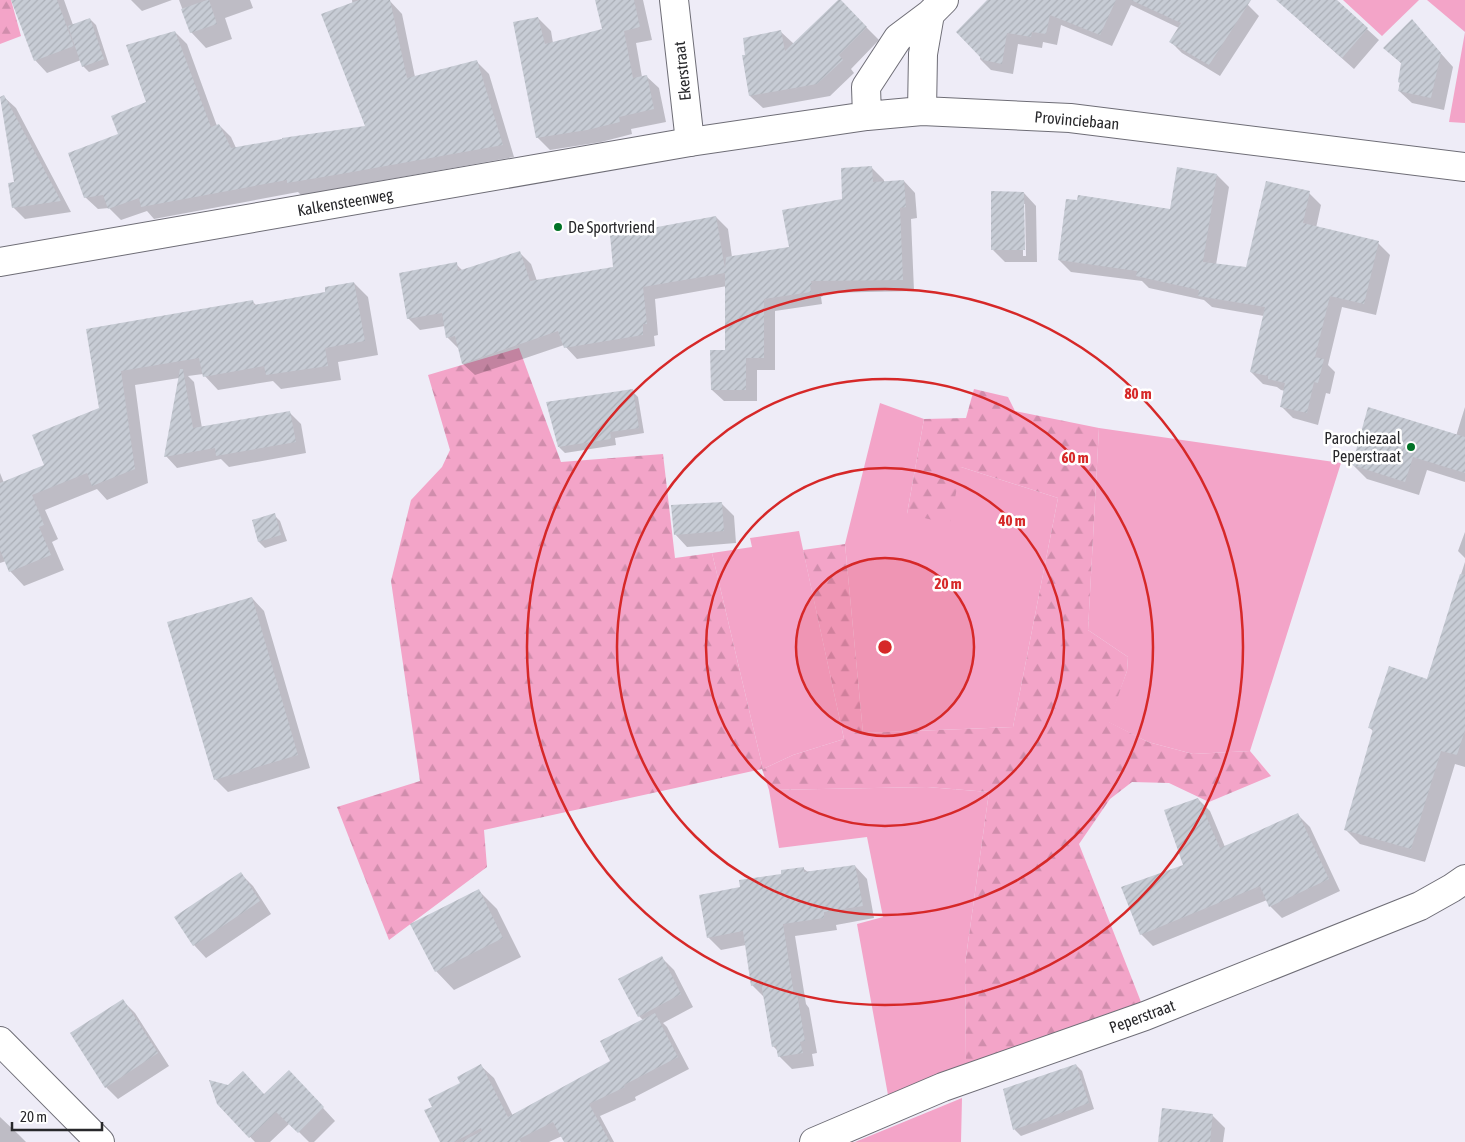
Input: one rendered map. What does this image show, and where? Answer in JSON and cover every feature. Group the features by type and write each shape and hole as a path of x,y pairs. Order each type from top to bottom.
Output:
{"main road":[{"name":"Ekerstraat","path":"674,0 690,142"},
{"path":"922,111 923,54 937,7"},
{"path":"867,116 866,87 898,38 937,7"},
{"name":"Provinciebaan","path":"690,142 867,116 922,111 1070,118 1465,166"},
{"name":"Kalkensteenweg","path":"0,262 690,142"},
{"name":"Peperstraat","path":"814,1142 943,1087 1145,1016 1411,910 1465,879"},
{"path":"0,1041 100,1142"}],"green space":[{"path":"0,0 11,0 21,36 0,44"},
{"path":"1343,0 1419,0 1382,36"},
{"path":"1427,0 1465,0 1465,32"},
{"path":"1465,32 1465,123 1449,122"},
{"path":"519,348 561,462 663,454 675,558 712,553 763,769 793,755 844,739 803,550 845,544 863,733 1013,727 1058,498 961,467 950,524 907,514 924,419 966,418 974,389 1008,397 1015,411 1099,428 1088,630 1128,657 1127,671 1109,722 1148,742 1193,754 1250,751 1271,776 1209,802 1169,783 1132,782 1110,799 1079,844 1141,1002 966,1064 965,964 989,792 927,787 769,790 762,769 484,830 487,867 389,940 337,807 420,781 391,581 411,500 442,467 450,450 428,375"},
{"path":"880,403 924,419 907,514 961,467 1058,498 1013,727 863,733 845,544"},
{"path":"1099,428 1341,463 1250,751 1193,754 1148,742 1108,722 1127,671 1128,657 1088,630"},
{"path":"799,531 844,739 793,755 763,769 712,553 752,547 750,538"},
{"path":"927,787 989,792 965,964 966,1064 888,1095 857,924 883,917 867,837 779,848 769,790"},
{"path":"962,1098 961,1142 855,1142"}],"building":[{"path":"11,0 57,0 74,46 34,61"},
{"path":"209,0 217,24 190,33 181,9"},
{"path":"359,0 390,0 407,78 477,60 503,145 287,183 287,180 141,207 139,198 108,209 103,195 84,198 68,153 118,134 111,116 146,102 126,45 175,31 211,127 219,124 231,148 282,138 365,126 321,14"},
{"path":"595,0 634,0 640,27 624,31 633,78 647,75 654,109 619,117 620,122 587,130 536,138 513,22 538,17 545,44 602,29"},
{"path":"838,0 841,0 867,27 839,55 843,60 817,84 749,96 742,55 745,55 743,38 781,30 785,51"},
{"path":"987,0 1116,0 1100,35 1050,15 1046,34 1032,32 1031,37 1007,33 1002,64 983,60 956,32"},
{"path":"1131,0 1251,0 1209,65 1169,42 1181,23"},
{"path":"1276,0 1337,0 1368,28 1342,58"},
{"path":"90,18 104,59 82,67 68,26"},
{"path":"1412,19 1441,53 1431,98 1398,91 1401,63 1383,48"},
{"path":"4,95 61,201 12,208 8,183 14,182 0,97"},
{"path":"872,166 873,182 904,180 906,207 900,208 903,280 811,281 811,292 764,299 764,358 746,358 746,390 711,390 710,350 725,350 725,273 643,287 647,324 643,324 643,335 564,348 558,331 462,364 455,336 446,338 442,313 407,319 399,273 457,262 458,271 520,251 530,281 613,267 610,235 652,231 652,228 716,216 725,269 726,257 789,247 782,210 842,199 841,168"},
{"path":"1177,167 1217,174 1203,262 1246,267 1266,181 1310,191 1303,223 1379,241 1364,304 1330,296 1315,357 1324,359 1318,383 1314,382 1307,413 1280,407 1285,383 1268,379 1268,376 1250,372 1265,307 1198,296 1199,290 1136,276 1137,271 1058,260 1066,199 1077,200 1078,195 1170,209"},
{"path":"991,191 1024,192 1025,250 991,250"},
{"path":"354,282 365,341 325,348 328,366 266,375 264,366 203,377 199,358 121,371 135,469 92,486 87,473 32,495 44,525 39,527 51,555 9,572 0,550 0,483 44,465 32,435 99,408 86,329 253,300 254,305 325,292 325,287"},
{"path":"180,369 183,369 193,428 290,411 296,442 216,456 215,448 164,457"},
{"path":"633,389 639,428 610,432 611,439 558,447 546,402"},
{"name":"Parochiezaal Peperstraat","path":"1368,407 1465,437 1465,473 1413,457 1405,482 1352,465"},
{"path":"722,502 724,531 674,535 671,505"},
{"path":"275,513 281,535 258,542 252,520"},
{"path":"1460,574 1465,575 1465,730 1457,755 1441,751 1411,849 1344,830 1373,729 1368,728 1389,666 1427,679"},
{"path":"252,597 298,755 214,780 167,622"},
{"path":"1198,798 1220,848 1298,813 1329,879 1269,907 1260,886 1140,935 1121,887 1183,865 1164,810"},
{"path":"855,865 863,906 824,912 824,918 783,924 794,994 797,994 805,1041 800,1042 803,1053 778,1057 776,1046 772,1047 761,983 751,986 743,931 707,938 699,895 740,887 739,880 781,874 781,870 804,867 804,872"},
{"path":"241,872 260,901 193,946 174,917"},
{"path":"479,889 503,938 435,972 410,924"},
{"path":"662,956 681,994 638,1017 618,979"},
{"path":"123,999 158,1053 105,1088 70,1033"},
{"path":"655,1013 678,1057 624,1085 625,1087 589,1104 610,1142 564,1142 553,1122 519,1139 521,1142 461,1142 482,1131 481,1128 454,1142 440,1142 424,1110 432,1107 428,1099 460,1083 457,1077 481,1064 508,1117 610,1061 600,1041"},
{"path":"1076,1064 1089,1103 1013,1130 1003,1089"},
{"path":"289,1070 324,1107 298,1133 276,1112 249,1138 217,1104 209,1080 228,1085 243,1071 264,1094"},
{"path":"1162,1108 1213,1114 1210,1142 1158,1142"}],"place":[{"name":"De Sportvriend","path":"558,227"},
{"name":"Parochiezaal Peperstraat","path":"1411,447"}]}
